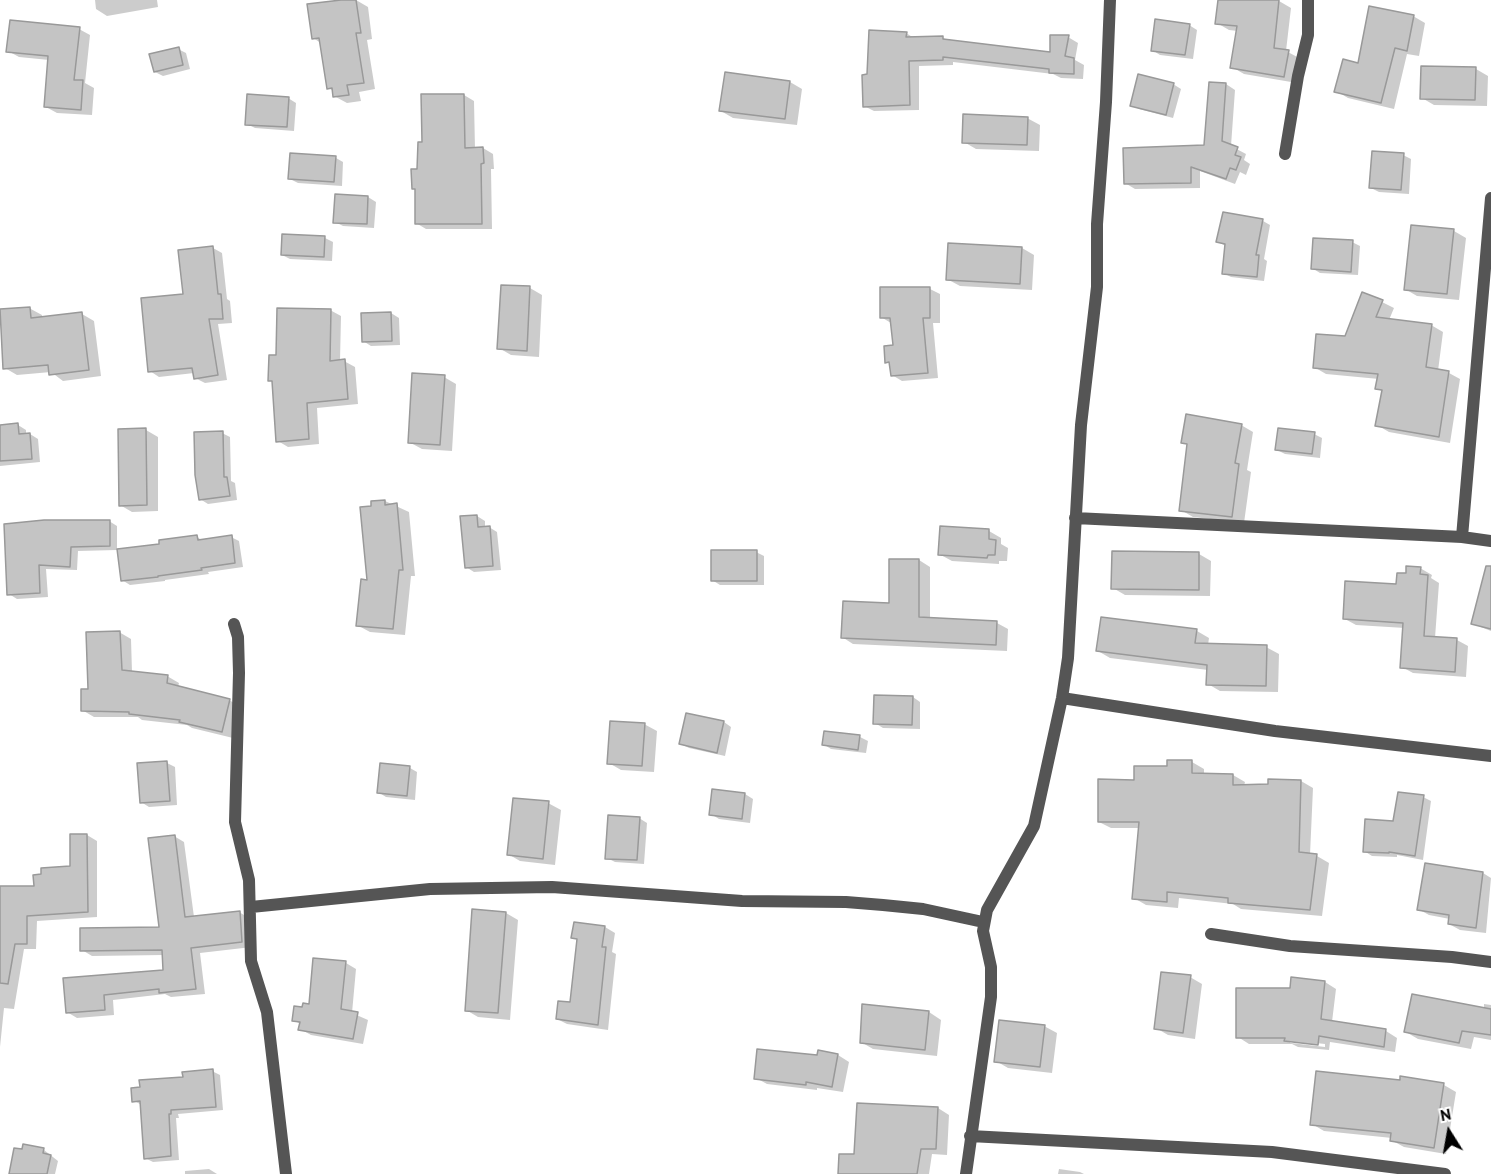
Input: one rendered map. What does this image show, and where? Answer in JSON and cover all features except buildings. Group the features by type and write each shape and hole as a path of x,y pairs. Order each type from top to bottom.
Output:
{"street":[{"path":"966,1174 991,997 991,967 983,922 987,910 1034,826 1062,698 1068,658 1081,425 1097,286 1097,224 1106,102 1110,0"},
{"path":"1286,153 1298,76 1308,35 1308,0"},
{"path":"1462,537 1491,198"},
{"path":"1076,518 1462,537 1491,541"},
{"path":"234,624 238,637 239,673 235,822 249,880 251,961 267,1012 285,1174"},
{"path":"1062,698 1275,731 1491,756"},
{"path":"251,907 430,889 487,890 512,887 552,887 633,895 708,897 742,901 846,902 923,909 983,922"},
{"path":"1211,934 1290,946 1452,957 1491,962"},
{"path":"970,1136 1272,1152 1445,1174"}]}
